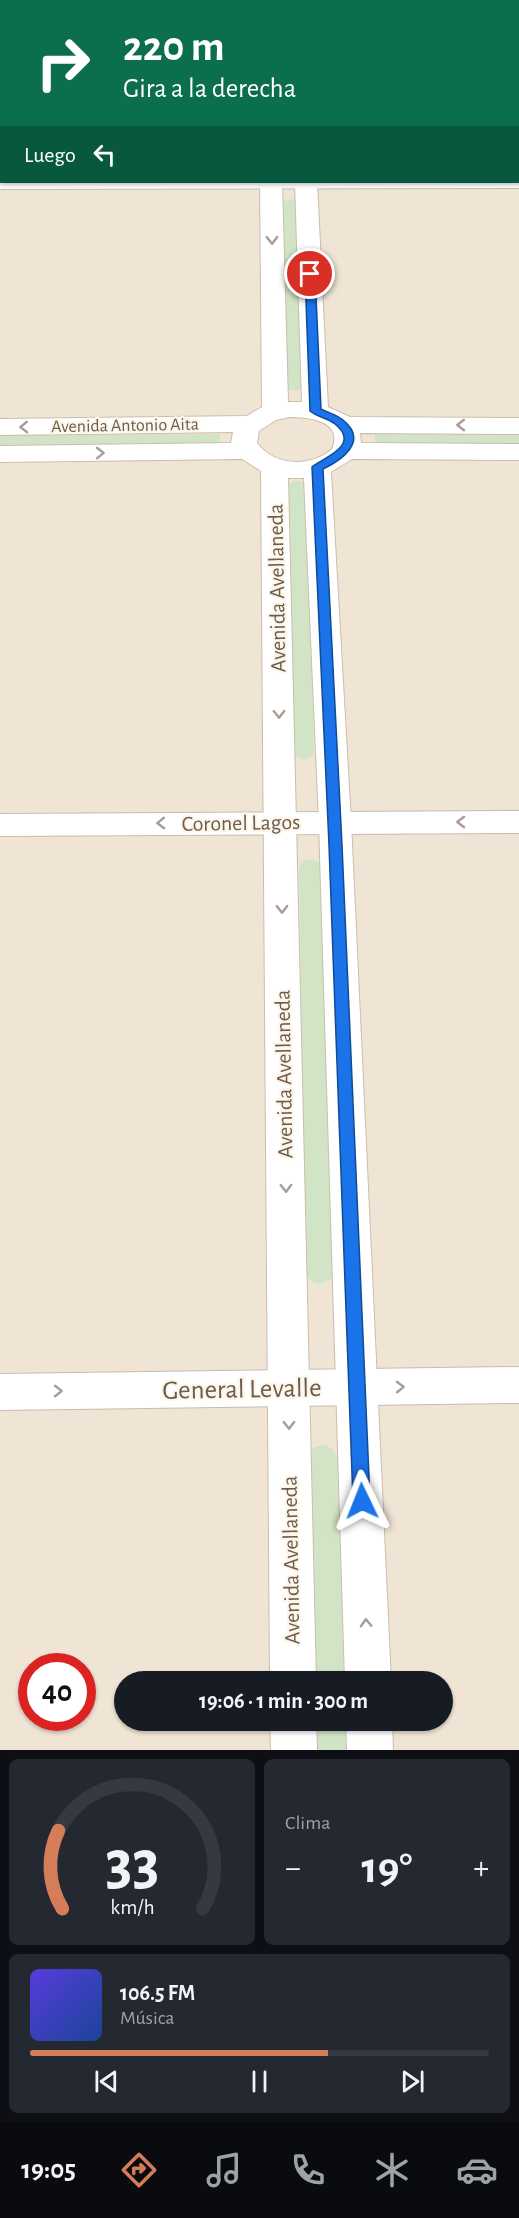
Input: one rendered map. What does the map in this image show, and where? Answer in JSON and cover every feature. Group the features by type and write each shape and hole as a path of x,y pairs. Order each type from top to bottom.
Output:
{"street":[{"path":"271,183 275,411"},
{"path":"306,183 315,411"},
{"path":"331,459 348,435 342,424 333,417 315,411 290,409 275,411 250,424 244,436 261,459 291,470 331,459 519,452"},
{"name":"Avenida Antonio Aita","path":"0,427 250,424"},
{"path":"342,424 519,426"},
{"name":"Avenida Antonio Aita","path":"0,454 261,459"},
{"name":"Avenida Avellaneda","path":"261,459 281,822 293,1671"},
{"name":"Avenida Avellaneda","path":"331,459 335,822 368,1671"},
{"name":"Coronel Lagos","path":"0,825 519,822"},
{"name":"General Levalle","path":"0,1392 288,1390 519,1385"},
{"path":"293,1731 294,1750"},
{"path":"369,1731 370,1750"}],"shaded area":[{"path":"0,183 519,183 519,1750 0,1750"}],"green space":[{"path":"291,199 296,201 303,387 297,391 286,389 282,202"},
{"path":"375,433 519,433 519,444 375,444"},
{"path":"220,434 220,443 0,445 0,435"},
{"path":"293,481 300,481 308,486 314,753 304,759 293,754 289,484"},
{"path":"312,859 322,864 333,1275 331,1279 320,1284 312,1282 306,1275 299,867 304,860"},
{"path":"325,1445 334,1450 338,1459 344,1671 312,1671 308,1454 315,1447"},
{"path":"312,1731 345,1731 346,1750 313,1750"}],"route":[{"path":"310,274 315,411 333,417 344,427 348,435 348,442 339,457 317,467 336,845 362,1501"}]}
